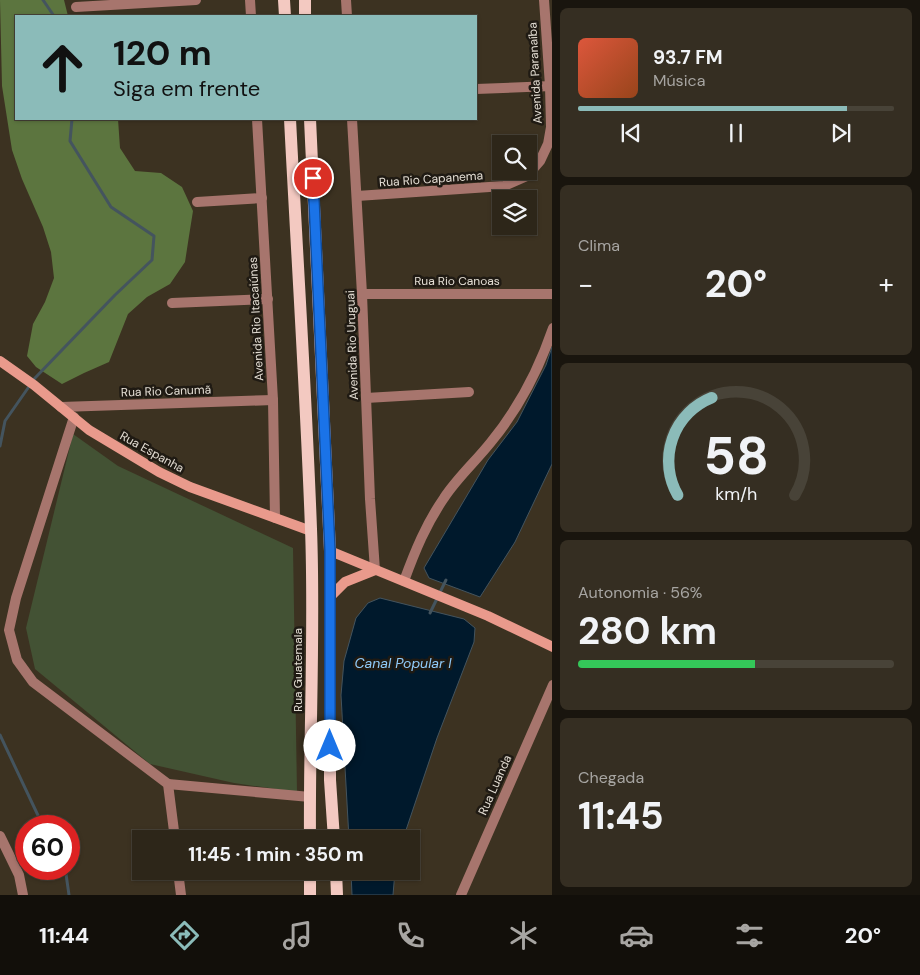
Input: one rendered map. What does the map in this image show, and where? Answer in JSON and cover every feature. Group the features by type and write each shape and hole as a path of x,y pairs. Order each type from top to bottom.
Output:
{"main road":[{"path":"284,0 285,15"},
{"path":"305,0 306,15"},
{"name":"Rua Guatemala","path":"290,120 312,531 310,830"},
{"path":"310,120 330,550 330,780 333,830"},
{"path":"312,694 330,695"},
{"path":"310,880 310,895"},
{"path":"336,880 337,895"}],"street":[{"path":"76,7 196,0"},
{"path":"250,0 251,15"},
{"path":"346,0 347,15"},
{"name":"Avenida Paranaíba","path":"544,0 551,86 551,127 548,144"},
{"path":"477,89 551,86"},
{"name":"Avenida Rio Itacaiúnas","path":"257,120 273,400 275,518"},
{"name":"Avenida Rio Uruguai","path":"352,120 375,570"},
{"name":"Rua Rio Capanema","path":"357,196 504,186 527,176 540,161 548,144"},
{"path":"197,202 262,198"},
{"name":"Rua Rio Canoas","path":"362,294 552,294"},
{"path":"172,303 268,299"},
{"path":"404,581 428,522 445,496 510,417 536,370 552,328"},
{"name":"Rua Espanha","path":"0,361 113,445 159,472 190,487 312,531"},
{"path":"366,398 469,392"},
{"name":"Rua Rio Canumã","path":"61,407 273,400"},
{"path":"74,417 16,598 9,630 17,660 33,682 168,784 310,797"},
{"path":"330,550 488,616 552,647"},
{"path":"330,597 345,582 375,570"},
{"name":"Rua Luanda","path":"461,895 552,685"},
{"path":"168,784 174,830"},
{"path":"0,836 19,875 23,895"},
{"path":"179,880 181,895"}],"green space":[{"path":"0,0 64,0 68,15 15,15 15,120 118,120 120,148 135,171 161,173 182,187 193,211 185,262 170,284 147,297 128,314 109,362 62,384 36,367 27,356 33,324 45,302 54,278 51,252 43,227 22,179 12,150 2,86"},
{"path":"73,434 118,466 293,548 297,792 234,783 150,764 35,669 26,628"}],"water":[{"path":"552,347 552,464 515,542 480,597 429,578 424,568 488,460 517,422 546,365"},
{"name":"Canal Popular I","path":"380,598 464,619 475,628 474,642 437,738 406,830 348,830 341,695 344,661 356,618 368,603"},
{"path":"351,880 394,880 393,895 352,895"}],"waterway":[{"path":"43,0 53,15"},
{"path":"0,446 5,421 35,378 115,295 152,260 154,236 111,207 70,141 72,120"},
{"path":"430,613 446,580"},
{"path":"0,735 38,815"},
{"path":"67,880 69,895"}],"route":[{"path":"313,178 330,550 330,746"}]}
